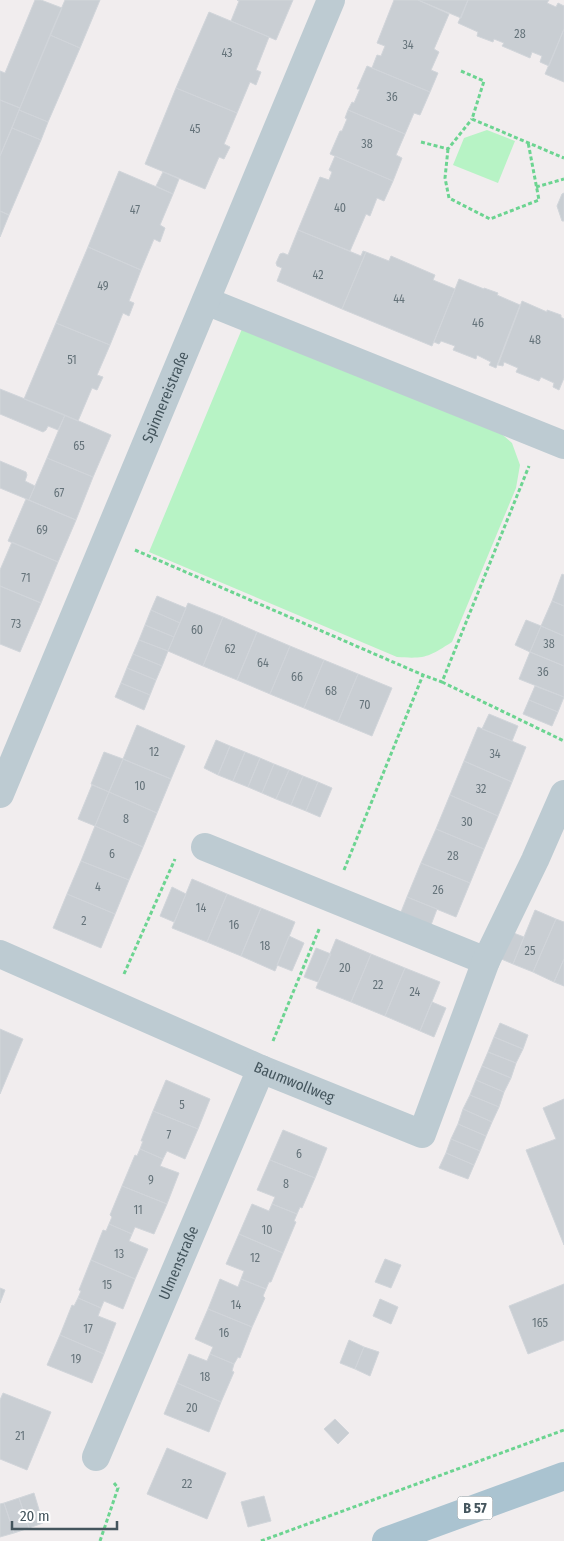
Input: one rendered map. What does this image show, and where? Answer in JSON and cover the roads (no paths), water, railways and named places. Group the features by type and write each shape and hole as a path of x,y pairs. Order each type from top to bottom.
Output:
{"main road":[{"name":"B 57","path":"386,1541 564,1476"}],"street":[{"name":"Spinnereistraße","path":"0,794 331,0"},
{"path":"206,301 553,441"},
{"name":"Baumwollweg","path":"0,954 261,1069 422,1134 486,961 535,860 564,794"},
{"path":"204,847 486,961"},
{"name":"Ulmenstraße","path":"96,1457 261,1069"}]}
